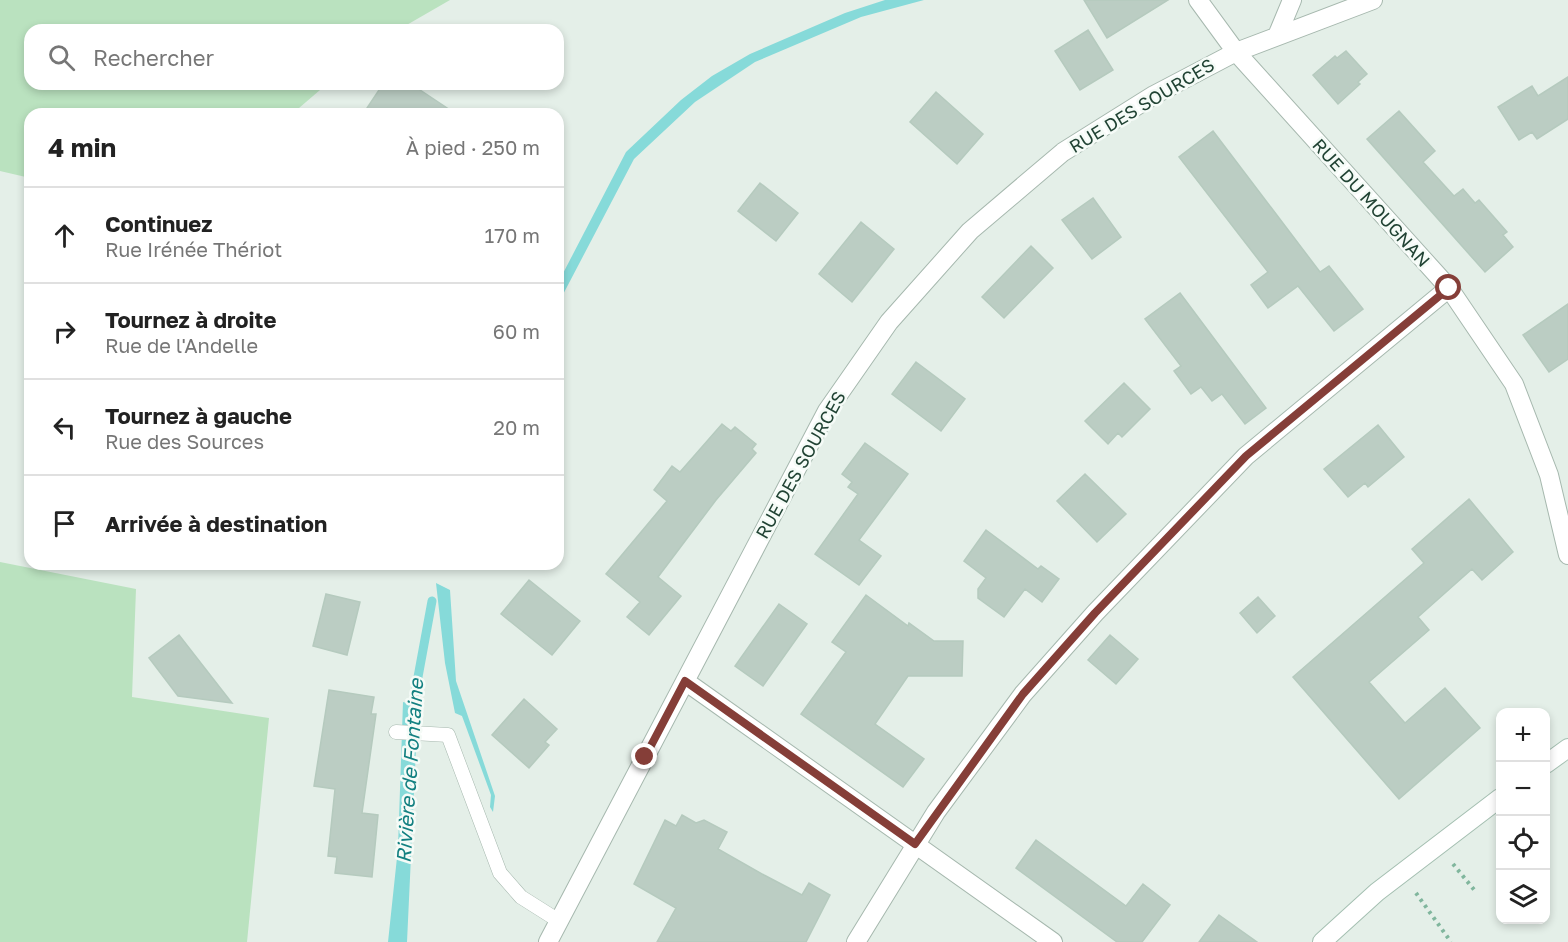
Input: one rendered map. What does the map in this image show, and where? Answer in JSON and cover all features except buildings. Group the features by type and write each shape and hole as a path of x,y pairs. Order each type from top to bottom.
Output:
{"street":[{"name":"RUE DU MOUGNAN","path":"1198,0 1236,52 1449,288 1515,384 1549,475 1568,555"},
{"path":"1277,36 1292,0"},
{"name":"RUE DES SOURCES","path":"548,942 827,411 889,322 970,231 1063,152 1154,96 1236,52 1372,0"},
{"path":"855,942 915,844 1023,694 1095,613 1246,456 1449,288"},
{"path":"685,681 1053,942"},
{"path":"1549,762 1568,748"},
{"path":"1322,942 1377,892 1496,801"}],"lane":[{"path":"396,732 448,735 500,873 521,897 559,921"}],"path":[{"path":"1438,844 1476,892"},
{"path":"1424,902 1451,942"}],"green space":[{"path":"0,0 450,0 408,24 24,24 24,90 320,90 299,108 24,108 24,177 0,171"},
{"path":"0,562 24,567 24,570 40,570 136,589 132,697 269,718 247,942 0,942"}],"water":[{"path":"885,0 924,0 861,17 755,62 695,102 634,159 564,293 564,271 626,152 681,100 712,76 750,54 845,13"},
{"path":"436,583 450,590 456,681 495,796 493,812 490,807 491,795 462,716 455,713 445,663"},
{"path":"403,702 418,706 407,942 388,942 398,848"}],"waterway":[{"name":"Rivière de Fontaine","path":"411,715 432,601"}],"route":[{"path":"645,757 685,681 915,844 1023,694 1095,613 1246,456 1449,288"}]}
